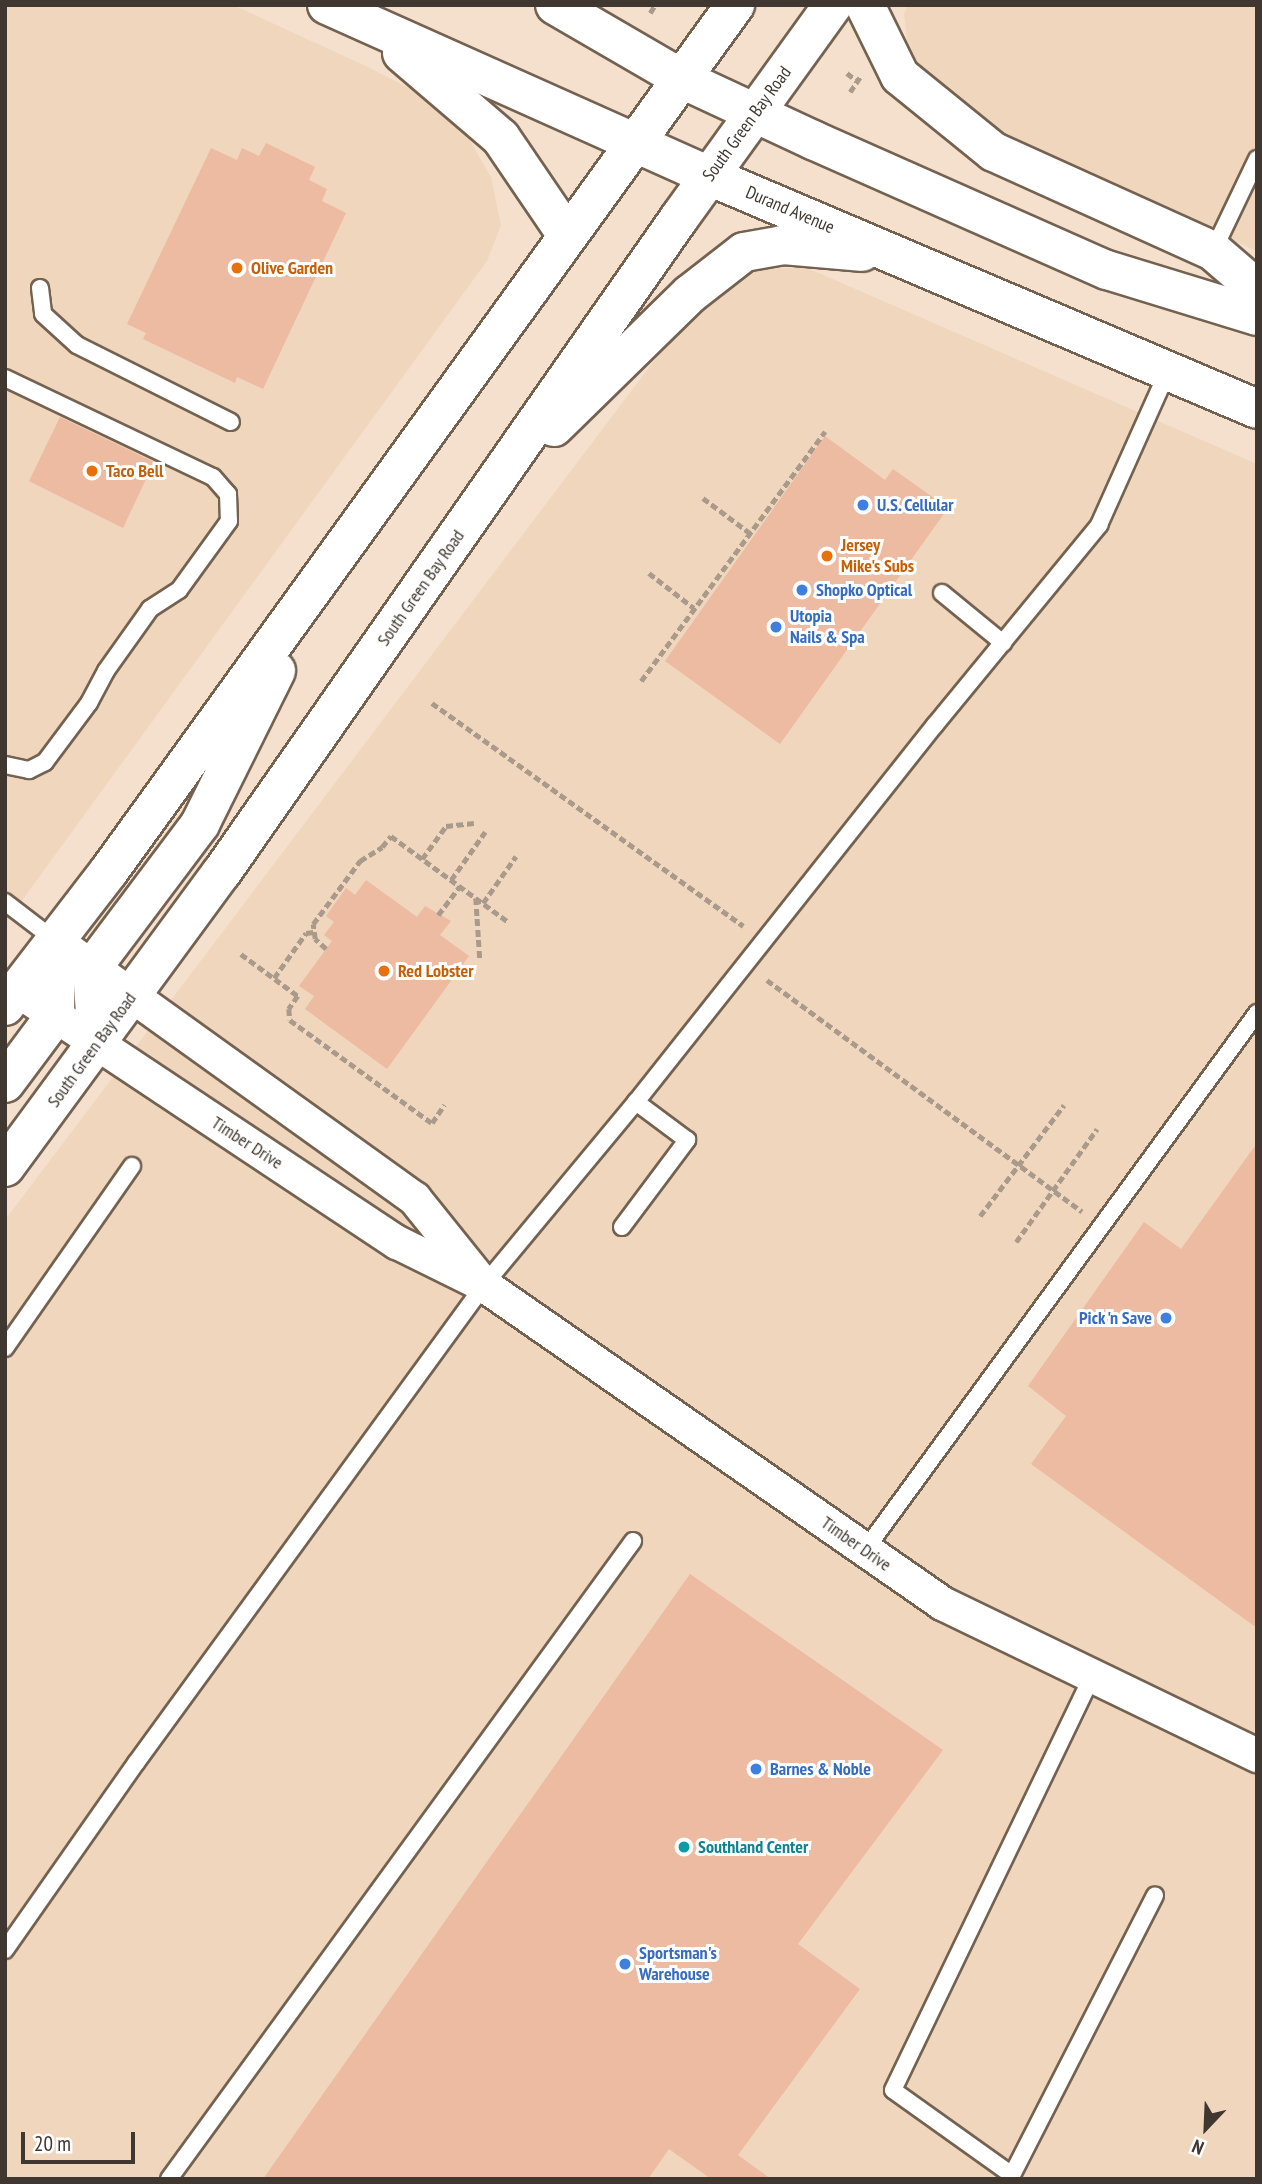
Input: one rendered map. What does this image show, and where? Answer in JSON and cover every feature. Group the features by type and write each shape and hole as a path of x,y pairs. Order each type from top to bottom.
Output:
{"main road":[{"name":"Durand Avenue","path":"327,5 709,176 1257,409"},
{"path":"555,5 682,79 754,114 1107,270 1257,316"},
{"path":"9,993 56,941 735,5"},
{"name":"South Green Bay Road","path":"5,1167 222,872 709,176 833,5"},
{"path":"864,5 900,76 994,152 1213,251 1257,289"},
{"path":"362,21 461,100 501,138 567,234"},
{"path":"488,492 690,294 744,252 782,246 893,254"},
{"path":"97,1045 92,968 200,824 328,565"},
{"path":"5,1083 55,1016 56,941"}],"street":[{"name":"Timber Drive","path":"56,941 130,997 414,1198 484,1285"},
{"name":"Timber Drive","path":"9,993 55,1016 397,1242 484,1285 942,1603 1257,1755"}],"lane":[{"path":"1213,251 1257,159"},
{"path":"40,288 43,314 77,345 231,422"},
{"path":"5,1950 129,1774 484,1285 636,1102 1099,524 1168,371"},
{"path":"5,378 214,477 228,494 229,521 179,590 150,609 106,671 89,703 45,762 29,770 5,765"},
{"path":"942,593 1003,643"},
{"path":"5,902 56,941"},
{"path":"865,1550 1257,1013"},
{"path":"622,1227 687,1140 636,1102"},
{"path":"5,1349 132,1166"},
{"path":"169,2179 633,1541"},
{"path":"1092,1676 892,2090 1011,2177 1155,1896"}],"path":[{"path":"650,13 655,5"},
{"path":"846,72 856,80"},
{"path":"641,681 825,431"},
{"path":"703,498 750,533"},
{"path":"649,573 694,608"},
{"path":"432,703 745,927 726,952 1102,1225"},
{"path":"422,859 446,826 474,823"},
{"path":"451,880 485,832"},
{"path":"326,949 315,939 313,924 360,861 382,847 391,836 507,921"},
{"path":"482,903 516,856"},
{"path":"438,915 460,886"},
{"path":"476,898 480,960"},
{"path":"274,978 306,933 314,932"},
{"path":"241,954 298,996 289,1009 290,1020 432,1123 444,1105"},
{"path":"981,1216 1063,1105"},
{"path":"1016,1241 1097,1129"}],"shaded area":[{"path":"5,5 233,5 366,66 432,100 466,134 491,177 501,225 487,261 5,924"},
{"path":"908,5 1257,5 1257,251 998,139 926,79 908,48 904,14"},
{"path":"805,267 1257,464 1257,2179 5,2179 5,1220 675,333 738,271"}],"building":[{"name":"Olive Garden","path":"266,143 315,167 309,180 327,189 322,201 346,213 263,389 237,377 235,383 143,339 146,333 127,324 211,148 237,160 242,148 259,156"},
{"name":"Taco Bell","path":"60,417 154,462 123,528 29,481"},
{"path":"825,436 885,480 893,469 948,508 780,744 665,661"},
{"name":"Red Lobster","path":"366,880 417,917 425,906 451,921 440,935 469,956 387,1069 305,1009 314,996 299,986 332,941 324,935 334,922 326,916 346,888 355,895"},
{"name":"Pick 'n Save","path":"1257,1143 1257,1628 1031,1464 1066,1416 1028,1386 1144,1222 1181,1249"},
{"name":"Southland Center","path":"690,1574 943,1750 798,1944 860,1989 738,2155 771,2179 711,2179 669,2149 648,2179 263,2179"}],"place":[{"name":"Olive Garden","path":"237,268"},
{"name":"Taco Bell","path":"92,471"},
{"name":"U.S. Cellular","path":"863,505"},
{"name":"Jersey Mike's Subs","path":"827,556"},
{"name":"Shopko Optical","path":"802,590"},
{"name":"Utopia Nails & Spa","path":"776,627"},
{"name":"Red Lobster","path":"384,971"},
{"name":"Pick 'n Save","path":"1166,1318"},
{"name":"Barnes & Noble","path":"756,1769"},
{"name":"Southland Center","path":"684,1847"},
{"name":"Sportsman's Warehouse","path":"625,1964"}]}
